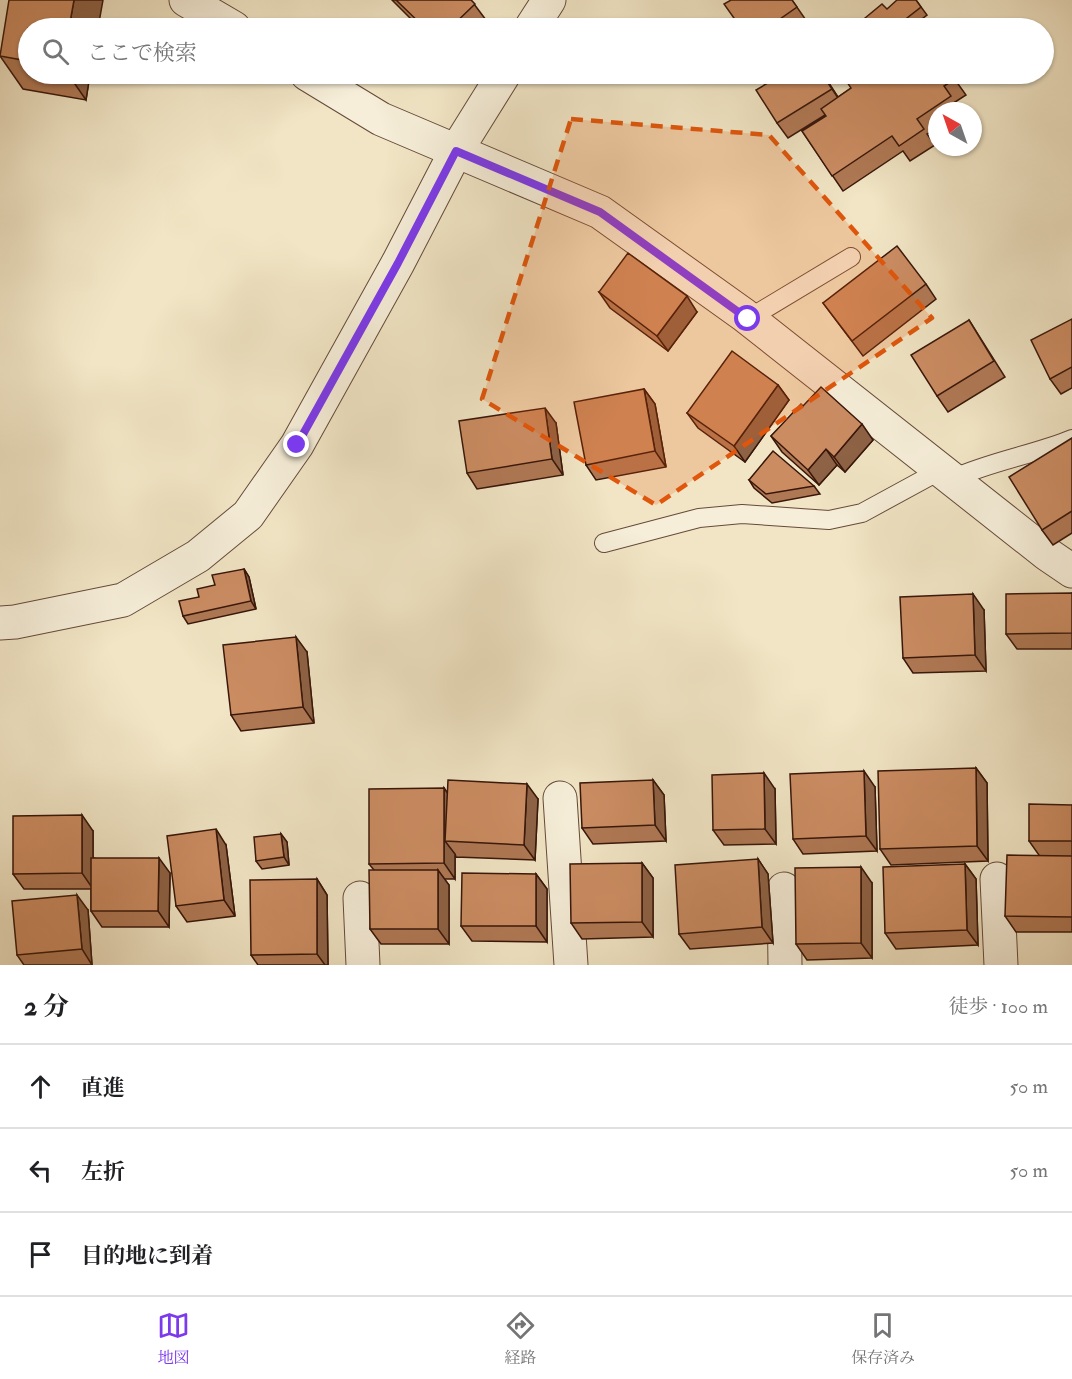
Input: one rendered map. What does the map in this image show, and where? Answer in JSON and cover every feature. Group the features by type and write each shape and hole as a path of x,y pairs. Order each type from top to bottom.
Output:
{"street":[{"path":"186,0 217,18"},
{"path":"537,18 549,0"},
{"path":"324,84 381,119 600,212 748,319 1047,554 1072,571"},
{"path":"0,623 123,600 198,556 248,515 297,445 398,263 456,151 498,84"},
{"path":"560,798 571,965"},
{"path":"997,879 1001,965"},
{"path":"784,889 785,965"},
{"path":"360,898 363,965"}],"lane":[{"path":"748,319 851,257"},
{"path":"604,543 699,518 742,514 829,520 862,513 947,474 974,469 1072,439"}],"highlighted area":[{"path":"571,119 769,135 932,318 656,505 482,399"}],"building":[{"path":"9,0 74,0 71,18 18,18 18,59 0,56"},
{"path":"396,0 471,0 475,4 460,18 415,18"},
{"path":"731,0 792,0 797,7 781,18 734,18 724,4"},
{"path":"897,0 916,0 921,7 907,18 865,18 882,4 887,9"},
{"path":"766,84 829,84 832,89 777,123 756,90"},
{"path":"848,84 947,84 944,86 951,96 942,102 928,102 928,112 917,119 924,129 899,146 892,136 832,176 802,131 826,116 821,109 851,88"},
{"path":"897,246 926,284 852,341 823,303"},
{"path":"628,253 687,296 657,336 599,292"},
{"path":"1072,319 1072,367 1050,379 1031,340"},
{"path":"969,320 994,361 937,396 911,355"},
{"path":"732,351 778,385 734,446 687,413"},
{"path":"821,387 862,424 834,457 826,449 808,470 771,436 801,404 803,406"},
{"path":"644,389 655,451 586,465 574,402"},
{"path":"545,408 552,459 467,473 459,421"},
{"path":"1072,438 1072,511 1042,530 1009,477"},
{"path":"773,451 814,486 766,494 749,480"},
{"path":"244,569 251,601 183,616 179,601 199,597 197,589 215,585 212,575"},
{"path":"1072,593 1072,633 1006,634 1006,594"},
{"path":"973,594 975,655 903,658 900,597"},
{"path":"296,637 303,707 231,715 223,645"},
{"path":"976,768 977,846 880,849 878,771"},
{"path":"864,771 866,836 793,839 790,774"},
{"path":"764,773 765,829 713,830 712,775"},
{"path":"448,780 527,784 524,845 445,841"},
{"path":"653,780 655,825 582,828 580,783"},
{"path":"444,788 444,863 369,864 369,789"},
{"path":"1029,804 1072,805 1072,841 1029,841"},
{"path":"82,815 82,873 13,874 13,816"},
{"path":"216,829 224,900 176,906 167,836"},
{"path":"281,834 284,857 256,861 254,837"},
{"path":"1007,855 1072,856 1072,917 1005,916"},
{"path":"91,858 159,858 158,911 91,911"},
{"path":"758,859 762,927 679,934 675,865"},
{"path":"642,863 642,922 571,923 570,864"},
{"path":"965,864 967,930 885,933 883,867"},
{"path":"861,867 861,943 796,944 795,868"},
{"path":"369,870 438,870 438,929 370,929"},
{"path":"462,873 536,874 536,926 461,926"},
{"path":"317,879 317,954 251,955 250,880"},
{"path":"77,895 82,949 17,955 12,901"}],"route":[{"path":"297,445 398,263 456,151 600,212 748,319"}]}
